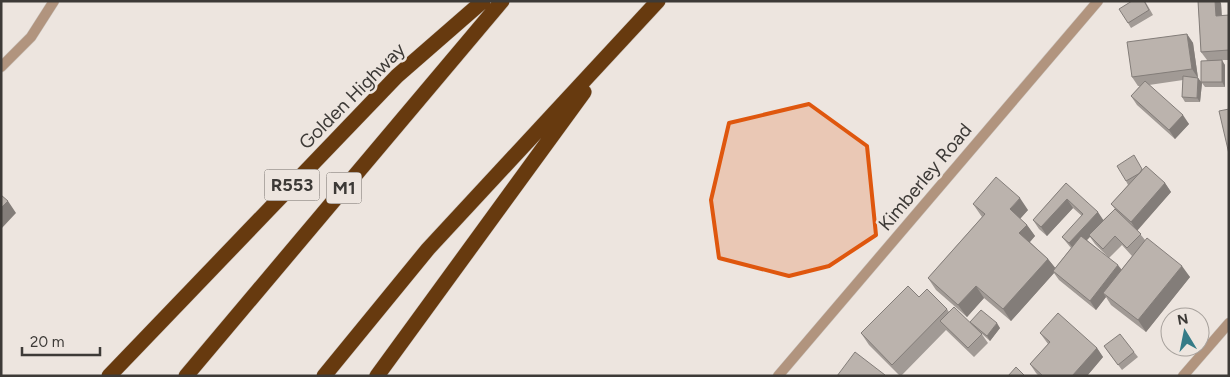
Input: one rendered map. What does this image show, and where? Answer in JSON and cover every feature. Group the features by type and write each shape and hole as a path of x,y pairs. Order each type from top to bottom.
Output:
{"highway":[{"name":"Golden Highway","path":"109,376 397,76 483,1"},
{"name":"M1","path":"186,376 502,1"},
{"path":"324,376 428,249 658,1"},
{"path":"377,376 626,34"}],"street":[{"path":"1,67 31,37 54,1"},
{"name":"Kimberley Road","path":"778,376 1098,1"},
{"path":"1183,376 1229,323"}],"highlighted area":[{"path":"809,104 867,146 876,235 829,266 789,276 719,258 711,200 729,123"}],"building":[{"path":"1132,1 1144,1 1149,10 1128,23 1119,9"},
{"path":"1198,1 1215,1 1216,16 1229,15 1229,50 1201,52"},
{"path":"1187,34 1192,69 1132,77 1127,42"},
{"path":"1222,60 1222,82 1201,82 1201,61"},
{"path":"1183,76 1198,78 1197,98 1182,97"},
{"path":"1145,81 1183,115 1169,130 1131,96"},
{"path":"1229,109 1229,154 1219,111"},
{"path":"1134,155 1142,169 1140,173 1126,181 1117,166"},
{"path":"1146,166 1165,183 1131,222 1111,204"},
{"path":"996,177 1020,198 1010,209 1027,225 1019,233 1048,259 1003,309 976,286 958,305 928,278 985,214 973,204"},
{"path":"1066,183 1098,212 1069,243 1062,237 1083,214 1067,199 1041,227 1033,220"},
{"path":"1,195 8,201 1,208"},
{"path":"1115,209 1141,234 1127,248 1115,236 1103,249 1089,235"},
{"path":"1081,236 1118,265 1090,301 1053,271"},
{"path":"1147,238 1182,266 1138,320 1103,293"},
{"path":"908,286 919,297 927,289 947,309 892,365 861,333"},
{"path":"954,307 982,334 968,348 940,321"},
{"path":"981,310 997,323 987,336 970,322"},
{"path":"1058,313 1097,348 1072,376 1043,376 1030,364 1050,342 1040,333"},
{"path":"1120,334 1134,352 1118,365 1104,346"},
{"path":"855,352 885,375 837,376"},
{"path":"1016,367 1025,376 1008,376"}]}
